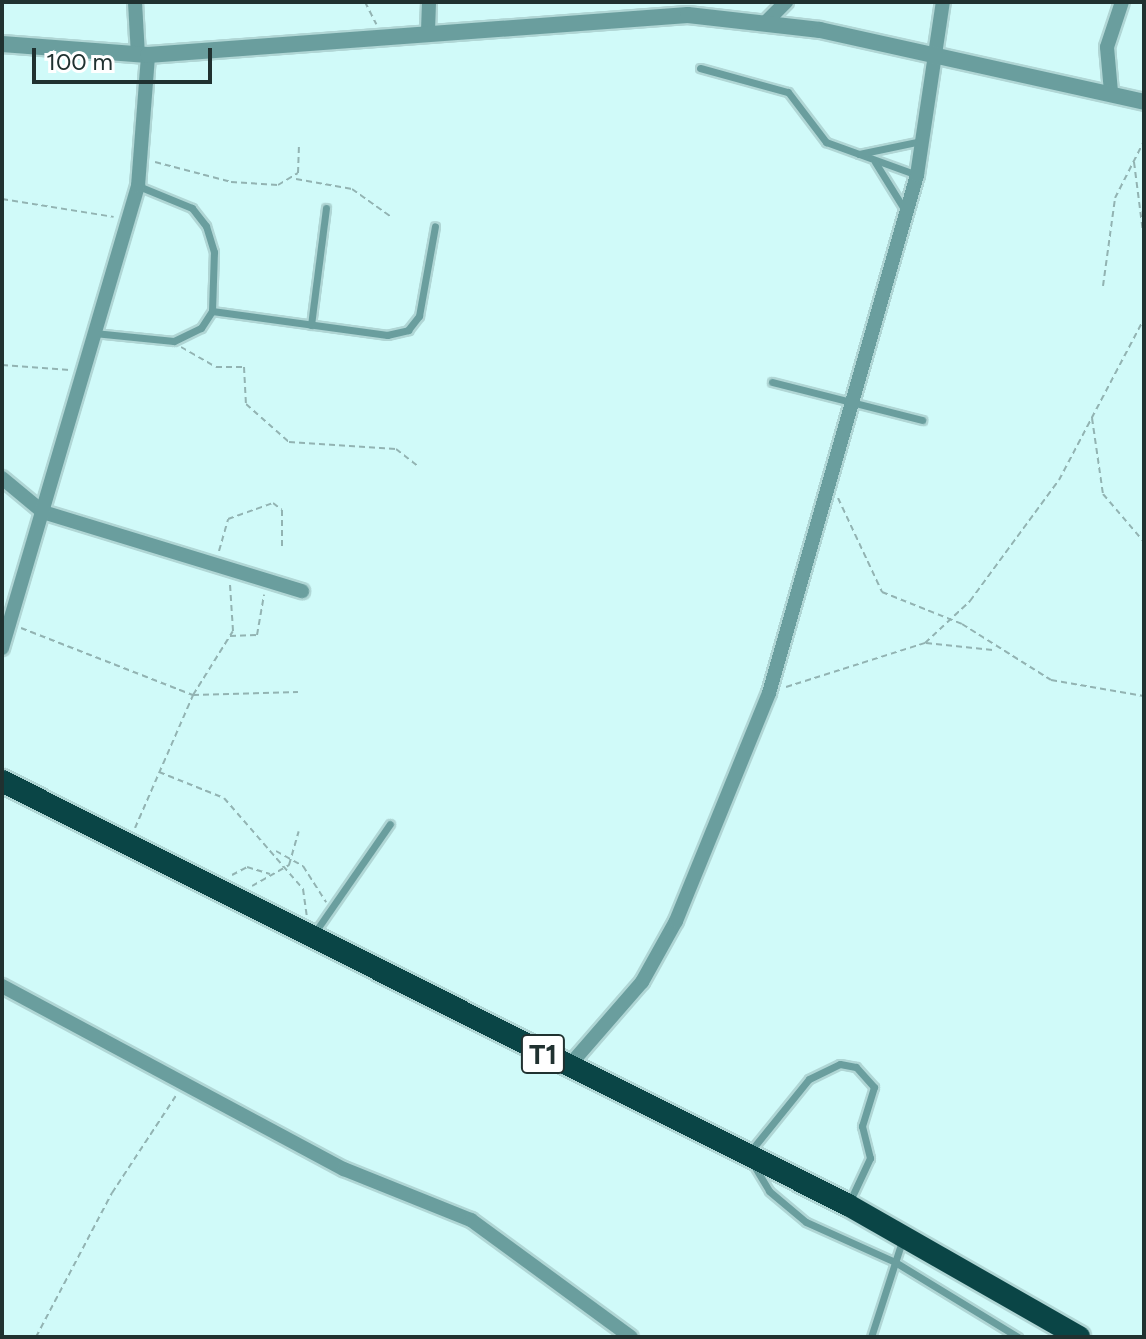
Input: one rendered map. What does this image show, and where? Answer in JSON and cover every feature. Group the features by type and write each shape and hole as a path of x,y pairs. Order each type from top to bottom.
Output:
{"highway":[{"name":"T1","path":"2,781 848,1205 1079,1337"}],"street":[{"path":"2,648 13,623 138,186 142,161 143,55 135,2"},
{"path":"428,31 429,2"},
{"path":"767,21 786,2"},
{"path":"568,1067 642,982 676,921 769,693 858,402 917,175 931,53 943,2"},
{"path":"1111,92 1107,47 1122,2"},
{"path":"2,44 143,55 428,31 688,15 767,21 931,53 1144,102"},
{"path":"2,478 43,512 221,570 302,591"},
{"path":"2,986 344,1169 471,1220 631,1337"}],"lane":[{"path":"700,68 788,92 826,142 917,175"},
{"path":"854,154 923,140"},
{"path":"875,162 907,214"},
{"path":"94,333 174,341 201,328 212,311 214,252 206,226 192,208 138,186"},
{"path":"311,325 326,208"},
{"path":"212,311 387,335 408,330 419,316 435,226"},
{"path":"772,382 922,420"},
{"path":"308,935 390,824"},
{"path":"848,1205 870,1158 862,1126 873,1101 868,1075 856,1067 840,1064 809,1079 748,1155 787,1209 895,1262 1018,1337"},
{"path":"871,1337 904,1235"}],"path":[{"path":"365,2 383,35"},
{"path":"1103,286 1115,198 1144,141"},
{"path":"295,179 299,146"},
{"path":"142,161 245,185 295,179 352,189 390,216"},
{"path":"1134,161 1144,240"},
{"path":"2,199 128,220"},
{"path":"925,643 995,573 1059,480 1144,319"},
{"path":"174,341 216,367 244,367 246,404 289,442 396,449 418,466"},
{"path":"2,365 83,371"},
{"path":"1092,416 1103,494 1144,542"},
{"path":"831,492 851,518 874,586 949,619 994,649 1051,680 1144,696"},
{"path":"131,845 141,802 159,772 193,695 235,622 221,570 225,527 238,514 279,504 282,547"},
{"path":"229,636 257,635 266,582"},
{"path":"13,623 62,649 193,695 298,692"},
{"path":"769,693 925,643 994,649"},
{"path":"159,772 218,794 275,851 284,869 303,889 308,935"},
{"path":"235,898 270,874 284,869 294,859 299,831"},
{"path":"275,851 294,859 329,910"},
{"path":"209,885 247,867 270,874"},
{"path":"36,1337 112,1193 186,1084"}]}
